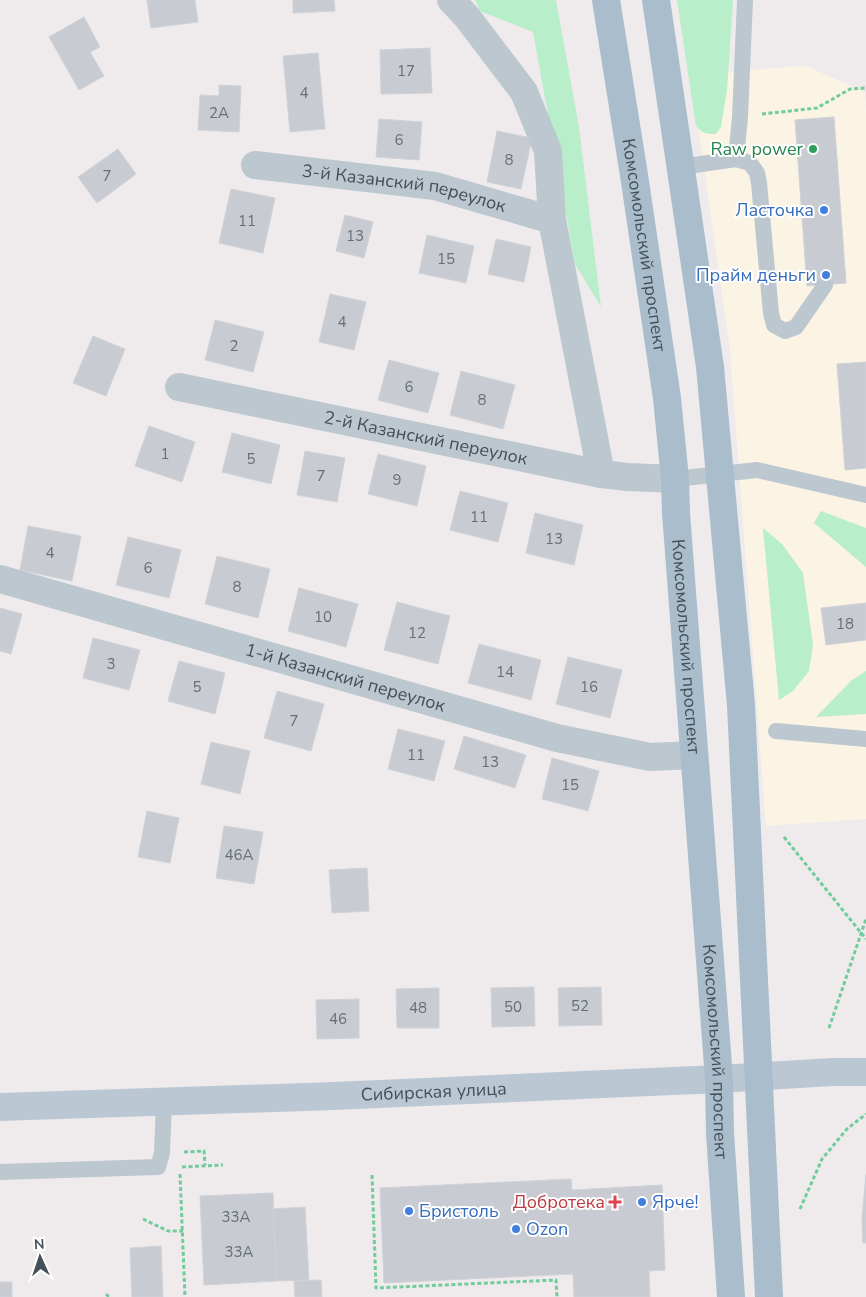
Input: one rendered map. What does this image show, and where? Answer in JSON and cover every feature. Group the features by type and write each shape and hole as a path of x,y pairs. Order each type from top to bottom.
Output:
{"main road":[{"name":"Комсомольский проспект","path":"606,0 666,388 675,479 676,514 719,1079 720,1132 731,1297"},
{"path":"656,0 710,367 720,474 740,705 769,1297"},
{"name":"Сибирская улица","path":"0,1107 334,1096 719,1079 832,1072 866,1072"}],"street":[{"path":"451,0 467,17 524,92 548,151 552,220 601,474"},
{"name":"3-й Казанский переулок","path":"255,166 435,186 552,220"},
{"name":"2-й Казанский переулок","path":"178,386 601,474 675,479"},
{"name":"1-й Казанский переулок","path":"0,579 557,738 650,757 694,755"}],"lane":[{"path":"736,158 740,117 745,0"},
{"path":"681,167 736,158 750,163 757,173 771,312 774,325 785,330 796,327 825,285"},
{"path":"675,479 757,470 866,495"},
{"path":"776,731 866,739"},
{"path":"0,1172 158,1167 162,1153 164,1102"}],"path":[{"path":"740,117 817,108 850,89 866,88"},
{"path":"784,837 866,939"},
{"path":"829,1028 866,919"},
{"path":"800,1209 822,1159 847,1129 866,1114"},
{"path":"204,1151 205,1166"},
{"path":"185,1297 180,1167 223,1164"},
{"path":"372,1175 376,1288 556,1280 557,1297"},
{"path":"143,1220 168,1231 183,1231"}],"shaded area":[{"path":"806,66 865,92 866,819 766,826 730,351 691,74"}],"green space":[{"path":"475,0 556,0 579,127 601,307 575,264 533,32 480,11"},
{"path":"677,0 733,0 727,90 721,127 716,134 705,133 696,126"},
{"path":"821,511 866,528 866,567 814,523"},
{"path":"763,528 782,544 803,573 813,645 809,671 793,691 779,700"},
{"path":"866,671 866,714 816,717 852,680"}],"building":[{"path":"147,0 195,0 198,22 151,28"},
{"path":"293,0 334,0 335,11 293,13"},
{"path":"84,17 100,47 90,52 104,76 79,90 49,37"},
{"path":"430,48 432,93 381,94 380,50"},
{"path":"318,53 325,129 290,132 283,56"},
{"path":"219,85 241,86 239,132 198,130 200,95 219,96"},
{"path":"834,117 846,283 807,286 795,120"},
{"path":"379,119 422,122 419,160 376,157"},
{"path":"497,131 532,138 521,189 487,182"},
{"path":"118,149 136,174 97,203 78,177"},
{"path":"231,189 275,198 263,253 219,243"},
{"path":"345,215 373,222 364,258 336,251"},
{"path":"427,235 474,246 466,283 419,273"},
{"path":"496,239 531,247 524,282 488,274"},
{"path":"330,294 366,302 354,350 319,342"},
{"path":"215,320 264,332 253,372 205,360"},
{"path":"93,336 125,349 106,396 73,383"},
{"path":"389,360 439,373 428,413 378,400"},
{"path":"866,362 866,468 845,470 837,364"},
{"path":"461,371 515,385 503,429 450,415"},
{"path":"149,426 195,442 182,482 135,466"},
{"path":"232,433 280,445 271,484 222,472"},
{"path":"305,451 345,458 337,502 297,495"},
{"path":"378,454 426,466 417,506 368,494"},
{"path":"460,491 508,503 498,542 450,530"},
{"path":"535,513 583,525 574,565 526,553"},
{"path":"28,526 81,536 72,581 20,570"},
{"path":"128,537 181,550 169,598 116,585"},
{"path":"217,556 270,569 258,618 205,604"},
{"path":"299,588 358,604 346,647 288,631"},
{"path":"397,602 450,616 438,664 384,650"},
{"path":"866,603 866,640 826,645 821,608"},
{"path":"0,608 22,614 11,654 0,651"},
{"path":"93,638 140,650 129,690 83,678"},
{"path":"479,644 541,660 531,700 468,683"},
{"path":"568,657 622,670 610,718 556,704"},
{"path":"179,661 225,673 215,714 168,701"},
{"path":"277,691 324,704 311,751 264,738"},
{"path":"398,729 445,741 434,781 388,769"},
{"path":"464,736 526,755 515,788 454,769"},
{"path":"211,742 250,751 240,794 201,784"},
{"path":"552,758 599,771 588,811 542,799"},
{"path":"147,811 179,818 170,863 138,857"},
{"path":"224,826 263,832 254,884 216,878"},
{"path":"367,868 369,911 332,913 329,870"},
{"path":"534,987 535,1026 492,1027 491,988"},
{"path":"601,987 602,1025 559,1026 558,988"},
{"path":"439,988 439,1028 397,1028 396,989"},
{"path":"359,999 359,1038 317,1039 316,1000"},
{"path":"866,1174 866,1243 863,1243 862,1218"},
{"path":"571,1179 572,1190 662,1185 665,1270 649,1271 650,1297 574,1297 573,1274 384,1283 380,1188"},
{"path":"273,1193 277,1281 204,1285 200,1196"},
{"path":"305,1207 309,1280 277,1281 273,1209"},
{"path":"161,1246 163,1297 132,1297 130,1248"},
{"path":"321,1280 322,1297 295,1297 294,1281"},
{"path":"0,1282 12,1282 12,1297 0,1297"}],"place":[{"name":"Raw power","path":"813,149"},
{"name":"Ласточка","path":"824,210"},
{"name":"Прайм деньги","path":"826,275"},
{"name":"Добротека","path":"615,1202"},
{"name":"Ярче!","path":"642,1202"},
{"name":"Бристоль","path":"409,1211"},
{"name":"Ozon","path":"516,1229"}]}
